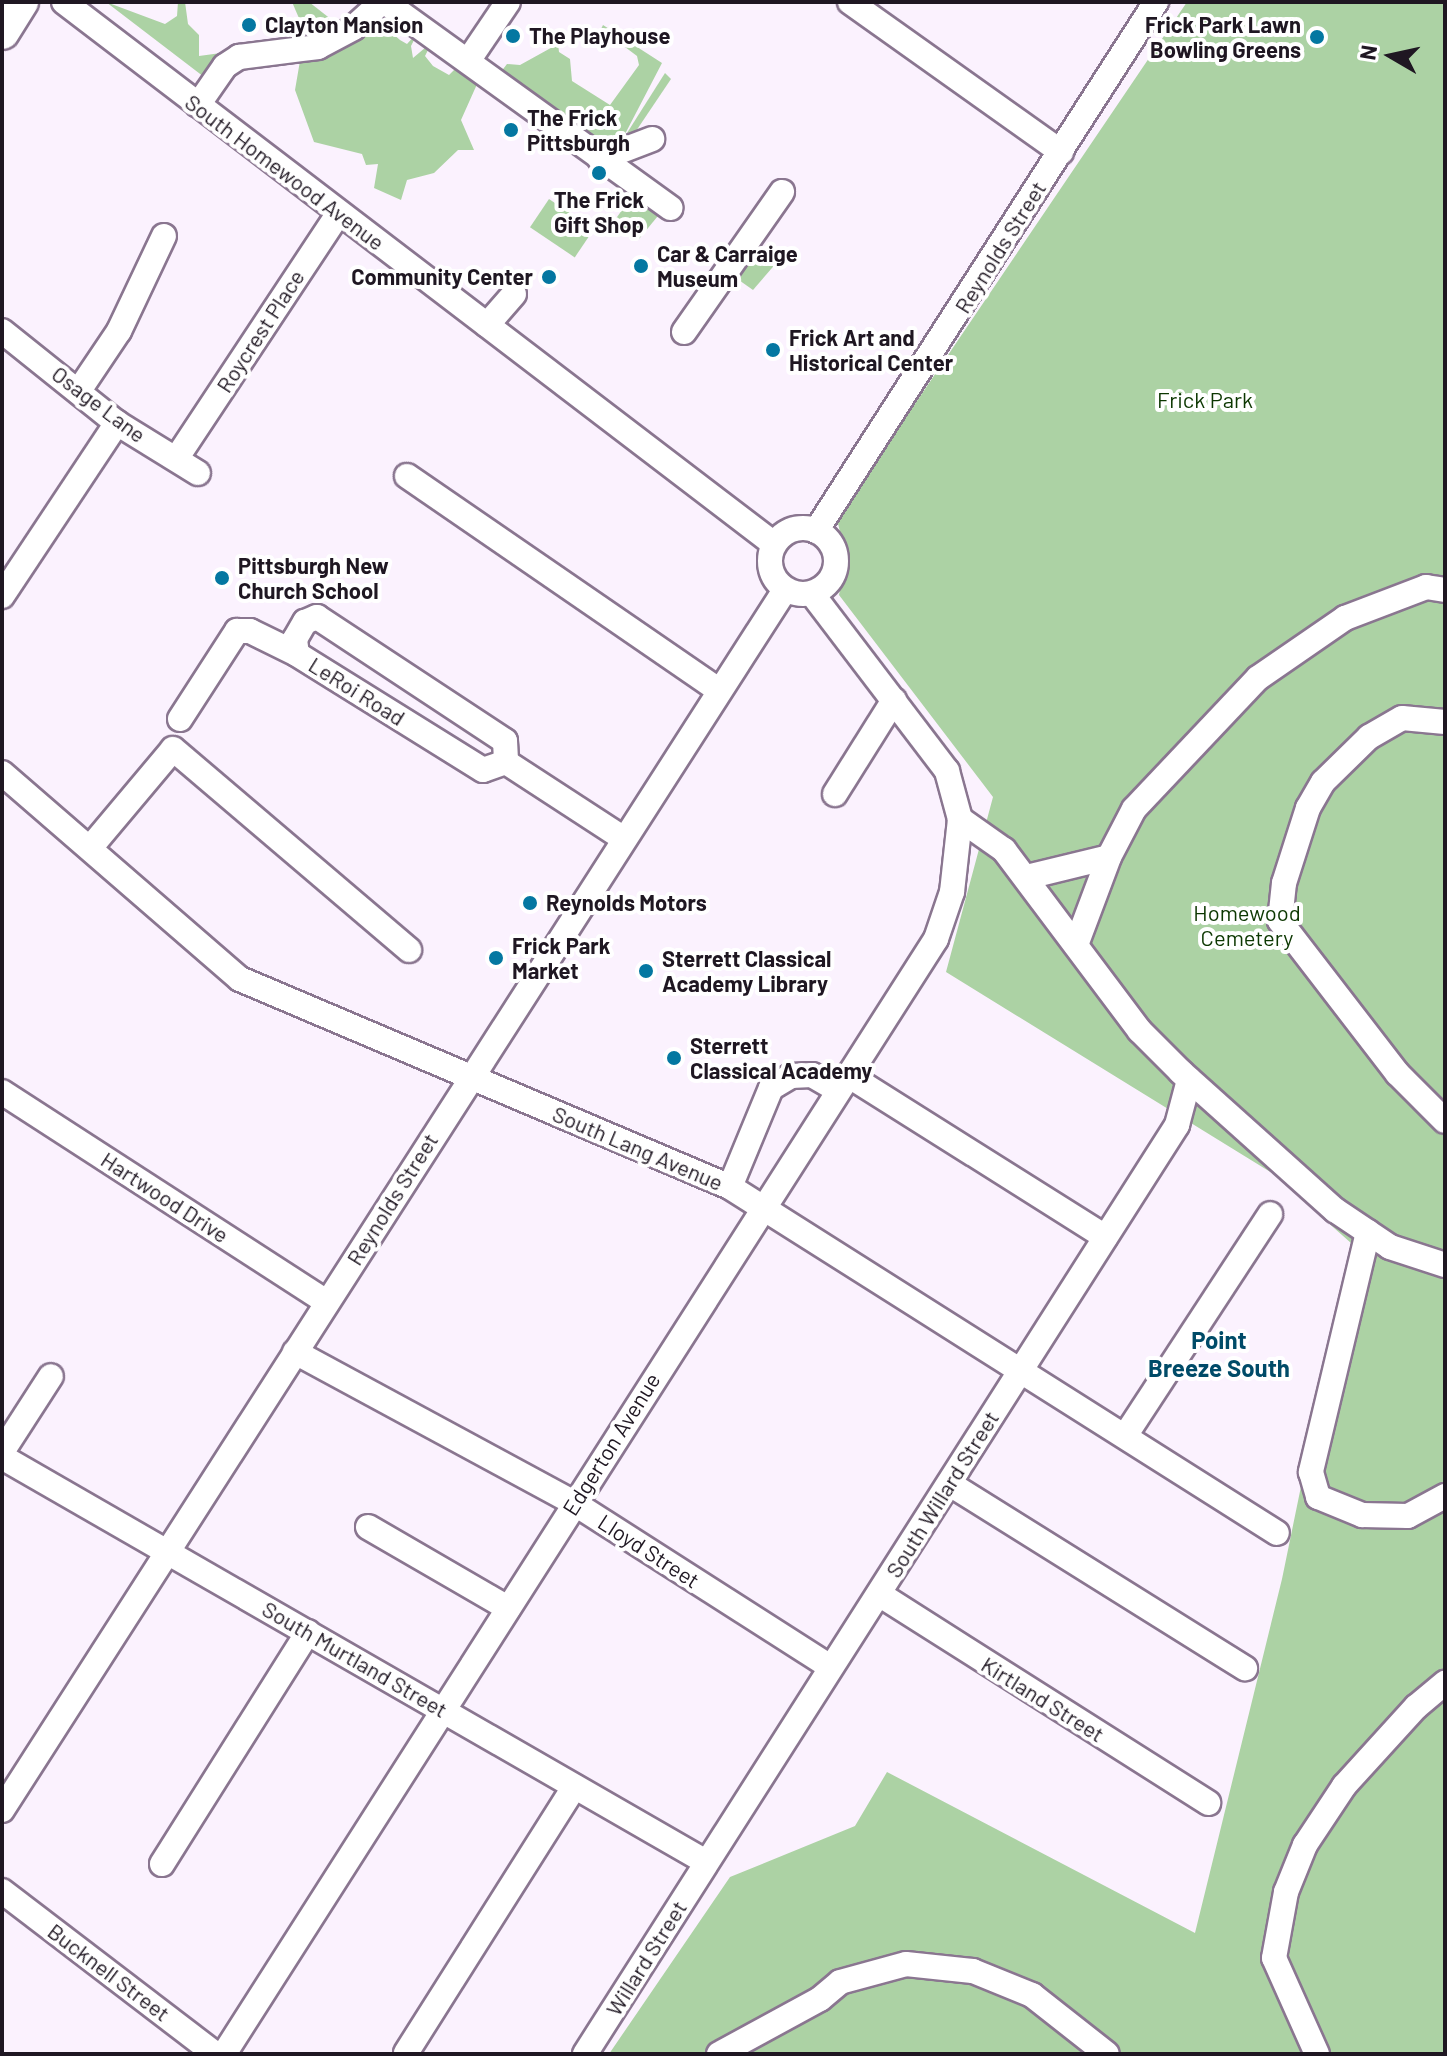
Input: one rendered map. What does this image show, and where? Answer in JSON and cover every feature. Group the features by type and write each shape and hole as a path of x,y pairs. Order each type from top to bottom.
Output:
{"highway":[{"path":"2,32 21,2"}],"street":[{"name":"South Homewood Avenue","path":"64,2 774,544"},
{"path":"198,105 225,66 239,57 318,47 353,28 383,2 671,208"},
{"path":"468,61 508,2"},
{"path":"850,2 1061,152"},
{"name":"Reynolds Street","path":"816,531 1156,2"},
{"path":"600,159 652,139"},
{"path":"684,332 782,192"},
{"name":"Roycrest Place","path":"182,450 339,213"},
{"path":"80,389 119,331 164,236"},
{"path":"487,325 514,294"},
{"name":"Osage Lane","path":"2,331 80,389 117,423 198,473"},
{"path":"2,596 117,423"},
{"path":"407,476 718,690"},
{"path":"816,531 832,546 836,566 824,587 812,594 785,590 771,572 774,544 787,532 816,531"},
{"path":"1076,945 1109,857 1134,809 1258,678 1345,618 1426,587 1445,590"},
{"name":"Reynolds Street","path":"2,1810 469,1077 785,590"},
{"path":"812,594 947,771 960,819 1004,850 1027,877 1140,1031 1189,1080 1335,1210 1390,1247 1445,1265"},
{"name":"LeRoi Road","path":"317,617 505,741 506,762 483,770 297,654 295,639 305,622 317,617"},
{"path":"180,719 237,631 250,631 297,654"},
{"path":"835,794 894,700"},
{"path":"1445,722 1402,718 1369,737 1323,782 1308,808 1284,883 1280,921 1398,1074 1445,1121"},
{"path":"90,848 173,749 409,950"},
{"name":"LeRoi Road","path":"506,762 624,839"},
{"name":"South Lang Avenue","path":"2,773 240,979 730,1187 1277,1533"},
{"name":"Edgerton Avenue","path":"224,2054 936,939 952,892 960,819"},
{"path":"1027,877 1109,857"},
{"path":"730,1187 771,1088 791,1076 812,1075 843,1082 1105,1237"},
{"name":"South Willard Street","path":"706,1862 1177,1125 1189,1080"},
{"name":"Hartwood Drive","path":"2,1092 327,1302"},
{"path":"1125,1436 1270,1214"},
{"path":"1368,1232 1311,1472 1318,1497 1362,1515 1408,1516 1445,1496"},
{"name":"Lloyd Street","path":"295,1352 574,1503 830,1667"},
{"path":"2,1455 51,1376"},
{"name":"South Murtland Street","path":"2,1455 706,1862"},
{"path":"950,1484 1245,1668"},
{"path":"368,1527 508,1608"},
{"name":"Kirtland Street","path":"879,1594 1208,1803"},
{"path":"162,1864 308,1632"},
{"path":"1317,2054 1274,1958 1286,1892 1305,1845 1344,1786 1416,1707 1445,1683"},
{"path":"406,2053 574,1787"},
{"name":"Willard Street","path":"585,2054 706,1862"},
{"name":"Bucknell Street","path":"2,1891 215,2054"},
{"path":"719,2054 820,1999 840,1982 906,1964 973,1971 1032,1995 1107,2054"}],"green space":[{"path":"106,2 165,24 177,16 178,2 185,2 188,24 199,35 199,56 221,53 208,80"},
{"path":"292,2 309,2 332,20 308,39"},
{"path":"1187,2 1445,2 1445,2054 609,2054 730,1877 855,1826 887,1772 1195,1933 1282,1579 1351,1243 1272,1173 946,972 993,797 839,595 846,558 837,519"},
{"path":"390,13 385,27 400,40 407,44 418,32 411,46 413,58 432,42 425,56 433,66 449,75 461,63 478,82 461,120 474,150 458,150 434,173 407,180 401,200 374,188 378,164 366,165 362,154 314,142 295,90 301,55"},
{"path":"603,25 662,63 624,136 609,148 497,77 507,64 520,65 558,44 559,52 570,59 572,81 610,105 639,65 637,56 601,29"},
{"path":"665,73 671,79 632,137 627,133"},
{"path":"635,192 662,211 639,239 612,224"},
{"path":"549,199 594,229 575,257 530,227"},
{"path":"758,246 778,261 753,290 736,278"}],"place":[{"name":"Clayton Mansion","path":"249,25"},
{"name":"The Playhouse","path":"513,36"},
{"name":"Frick Park Lawn Bowling Greens","path":"1317,37"},
{"name":"The Frick Pittsburgh","path":"511,130"},
{"name":"The Frick Gift Shop","path":"599,173"},
{"name":"Car & Carraige Museum","path":"641,266"},
{"name":"Community Center","path":"549,277"},
{"name":"Frick Art and Historical Center","path":"773,350"},
{"name":"Pittsburgh New Church School","path":"222,578"},
{"name":"Reynolds Motors","path":"530,903"},
{"name":"Frick Park Market","path":"496,958"},
{"name":"Sterrett Classical Academy Library","path":"646,971"},
{"name":"Sterrett Classical Academy","path":"674,1058"}],"district":[{"name":"Point Breeze South","path":"1219,1354"}],"park label":[{"name":"Frick Park","path":"1205,400"},
{"name":"Homewood Cemetery","path":"1247,924"}]}
